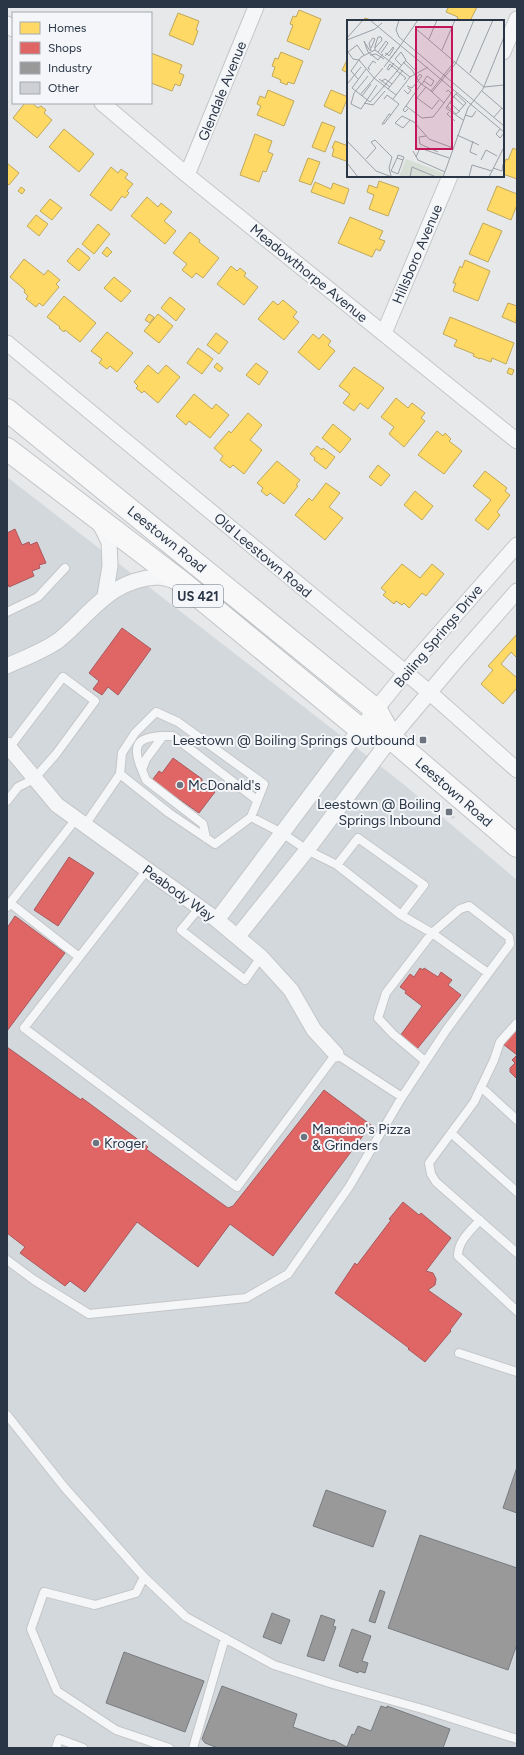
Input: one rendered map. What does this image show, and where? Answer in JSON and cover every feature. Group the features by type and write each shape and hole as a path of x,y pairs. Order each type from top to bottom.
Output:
{"main road":[{"name":"Leestown Road","path":"7,410 376,710 391,738 517,846"},
{"name":"Leestown Road","path":"7,449 180,581 360,729 391,738"}],"street":[{"name":"Glendale Avenue","path":"188,175 256,7"},
{"path":"504,50 517,18"},
{"name":"Meadowthorpe Avenue","path":"103,104 188,175 517,441"},
{"name":"Hillsboro Avenue","path":"384,333 450,177"},
{"name":"Old Leestown Road","path":"7,343 429,692 517,770"},
{"path":"97,519 110,542 110,566 104,596"},
{"name":"Boiling Springs Drive","path":"217,920 360,729 406,673 517,545"},
{"path":"7,666 57,641 82,620 104,596 132,582 158,577 180,581"},
{"name":"Boiling Springs Drive","path":"238,936 307,850 391,738 517,591"},
{"name":"Peabody Way","path":"8,747 57,805 200,907 238,936 261,957 291,990 314,1030 336,1054"}],"lane":[{"path":"7,612 38,597 65,568"},
{"path":"8,747 63,677 95,701 56,754 34,779 18,787 8,799"},
{"path":"79,957 9,905 120,774 122,753 135,733 156,712 178,722 264,784 251,817 214,844 169,813 120,774"},
{"path":"206,838 203,824 146,780 135,756 137,747 142,740 150,736 173,736 258,800"},
{"path":"142,770 146,759 163,736"},
{"path":"251,817 282,833 307,850 337,865 400,916 432,933 488,973"},
{"path":"337,865 358,838 424,885 400,916"},
{"path":"147,870 24,1028 237,1188 336,1054 402,1097"},
{"path":"7,1260 34,1280 89,1314 246,1298 288,1274 349,1188 402,1097 425,1061 510,944 509,937 469,906 460,909 432,933 386,993 378,1018 393,1034 425,1061"},
{"path":"200,907 180,930 245,980 261,957"},
{"path":"517,1023 500,1042 494,1060 474,1102 429,1163 431,1174 436,1182 517,1253"},
{"path":"481,1087 517,1120"},
{"path":"451,1133 517,1192"},
{"path":"480,1220 461,1241 458,1248 458,1256 517,1311"},
{"path":"459,1353 517,1372"},
{"path":"7,1415 65,1488 144,1577 186,1617 274,1665 333,1684 426,1710 517,1739"},
{"path":"144,1577 136,1593 95,1605 44,1592 31,1629 57,1691 116,1730 169,1748"},
{"path":"193,1748 225,1638"},
{"path":"56,1748 59,1739 83,1748"}],"shaded area":[{"path":"7,477 402,783 517,880 517,1748 7,1748"}],"building: Homes":[{"path":"445,7 477,7 470,20 457,19 458,17 446,12 448,8"},
{"path":"299,10 321,19 309,50 287,41 293,25 290,24 293,16 296,17"},
{"path":"178,13 199,21 196,30 198,31 193,45 169,35"},
{"path":"281,52 303,61 294,84 288,82 287,85 280,82 281,80 272,76 275,67 272,66 275,58 278,59"},
{"path":"152,53 182,65 179,73 184,75 180,86 175,84 172,91 152,83"},
{"path":"347,60 347,72 342,70"},
{"path":"268,90 294,101 284,126 257,115 261,106 257,104 260,96 265,98"},
{"path":"331,90 347,97 341,114 324,106"},
{"path":"24,104 33,104 38,108 41,106 46,110 44,113 52,120 37,138 13,118"},
{"path":"322,122 335,127 325,152 312,147"},
{"path":"64,129 94,154 79,172 49,147"},
{"path":"255,134 272,141 268,152 273,154 266,172 263,171 259,182 240,175"},
{"path":"335,141 347,146 346,161 332,156 334,149 332,148"},
{"path":"513,148 517,150 517,179 504,174 504,164 506,159 508,160"},
{"path":"308,158 320,162 311,185 299,181"},
{"path":"7,163 19,173 9,185 7,183"},
{"path":"111,167 118,173 121,169 128,174 125,178 133,184 127,191 129,193 125,198 122,196 111,211 90,195"},
{"path":"379,181 399,188 388,216 369,209 374,195 367,192 369,185 377,188"},
{"path":"315,182 331,189 333,183 349,189 344,204 311,192"},
{"path":"497,186 517,194 517,205 511,220 487,210"},
{"path":"21,187 25,190 22,194 18,191"},
{"path":"147,197 158,207 161,203 172,212 164,221 176,231 165,244 131,216"},
{"path":"50,199 62,208 52,220 40,211"},
{"path":"36,215 48,224 39,236 27,226"},
{"path":"350,217 383,231 379,239 385,241 380,251 376,249 372,257 338,243"},
{"path":"483,223 502,231 488,262 469,254"},
{"path":"98,224 110,234 94,254 82,244"},
{"path":"190,232 200,240 199,242 219,258 203,278 196,273 192,278 182,270 187,264 173,253"},
{"path":"107,247 112,252 107,257 102,253"},
{"path":"78,248 90,258 79,271 67,261"},
{"path":"24,259 44,275 48,270 60,280 56,284 59,287 43,306 39,303 36,307 26,299 28,296 24,292 25,290 10,277"},
{"path":"465,260 490,271 478,301 453,291 456,283 453,283 460,266 462,268"},
{"path":"231,266 237,271 240,268 246,273 244,276 258,287 244,305 217,284"},
{"path":"114,277 131,291 121,302 104,288"},
{"path":"64,296 96,323 80,342 65,330 64,332 47,317"},
{"path":"170,297 185,309 176,321 161,308"},
{"path":"283,300 297,312 293,317 299,322 284,340 258,319 273,301 278,305"},
{"path":"508,303 517,306 516,323 502,317"},
{"path":"149,314 154,317 150,323 145,320"},
{"path":"158,314 173,326 159,343 144,331"},
{"path":"450,317 514,343 506,364 492,358 491,362 480,359 473,356 474,354 454,346 457,340 443,334"},
{"path":"107,332 133,353 117,372 110,366 107,369 99,363 102,359 91,351"},
{"path":"216,333 228,342 219,354 207,345"},
{"path":"313,334 319,339 323,334 331,341 328,345 335,351 319,370 298,352"},
{"path":"198,348 213,359 202,374 187,363"},
{"path":"217,363 223,368 220,372 214,367"},
{"path":"256,363 268,372 259,385 246,375"},
{"path":"148,365 158,374 166,365 180,377 158,403 144,391 142,393 136,388 138,386 134,382"},
{"path":"354,367 384,388 368,409 360,403 354,411 343,403 350,394 339,386"},
{"path":"509,368 514,370 512,375 507,373"},
{"path":"194,394 212,409 216,404 229,415 210,438 189,421 186,425 176,416"},
{"path":"396,398 408,408 412,403 425,413 421,418 425,421 404,447 389,434 394,427 381,417"},
{"path":"248,413 262,425 250,440 262,450 244,474 233,465 230,468 220,460 223,456 214,448 229,431 231,433"},
{"path":"333,424 351,439 340,453 322,438"},
{"path":"437,431 443,436 445,433 451,439 449,441 462,451 444,474 418,455"},
{"path":"317,446 322,450 323,448 335,457 326,469 314,460 315,458 310,454"},
{"path":"277,461 300,480 296,485 298,486 284,504 270,493 267,496 261,491 263,488 257,483"},
{"path":"378,465 390,475 381,486 369,477"},
{"path":"485,471 507,488 505,491 510,495 497,512 500,515 488,530 475,520 491,500 473,486"},
{"path":"326,483 340,493 329,507 343,518 325,540 295,515 309,498 312,501"},
{"path":"415,491 433,506 422,520 404,505"},
{"path":"402,564 420,578 432,564 444,574 426,596 422,593 409,608 404,603 402,605 396,601 394,604 383,595 386,592 381,588"},
{"path":"517,634 517,658 511,652 501,664 517,678 517,688 503,704 481,684 493,670 488,666"}],"building: Shops":[{"path":"15,529 22,545 29,542 30,545 37,542 46,563 39,565 40,568 32,571 34,576 9,587 7,582 7,533"},
{"path":"122,628 151,649 118,695 108,687 102,695 93,689 99,681 89,673"},
{"name":"McDonald's","path":"173,758 202,779 202,782 215,792 199,813 163,788 161,791 150,783 159,771 162,773"},
{"path":"69,857 94,873 58,926 34,910"},
{"path":"15,916 65,953 7,1031 7,928"},
{"path":"420,968 423,970 424,968 438,977 441,972 452,980 448,985 461,995 417,1049 400,1036 422,1006 405,993 406,991 400,987 410,974 414,977"},
{"path":"515,1031 517,1033 517,1055 503,1044"},
{"path":"7,1047 81,1100 82,1098 148,1147 146,1149 228,1208 233,1206 324,1090 371,1125 273,1256 230,1224 198,1267 137,1222 85,1292 70,1281 65,1286 20,1253 25,1247 7,1233"},
{"path":"517,1055 517,1079 510,1072 510,1068 515,1063 512,1060"},
{"path":"403,1202 419,1215 421,1213 451,1238 426,1271 433,1273 436,1279 435,1285 428,1290 462,1314 450,1330 451,1331 425,1362 408,1349 409,1348 335,1293 355,1263 357,1265 391,1220 389,1219"}],"building: Industry":[{"path":"517,1467 517,1513 503,1508"},
{"path":"326,1490 386,1511 373,1547 313,1526"},
{"path":"420,1535 517,1568 517,1644 508,1670 388,1628"},
{"path":"380,1590 385,1592 375,1623 369,1621"},
{"path":"272,1613 290,1620 281,1644 263,1637"},
{"path":"321,1615 335,1620 333,1626 336,1627 324,1661 307,1656"},
{"path":"352,1629 371,1636 362,1661 368,1663 365,1673 359,1671 358,1673 339,1666"},
{"path":"124,1652 204,1681 185,1732 106,1703"},
{"path":"222,1686 297,1714 293,1727 332,1741 333,1740 347,1747 352,1734 354,1735 358,1726 371,1731 381,1706 387,1708 387,1706 450,1729 443,1748 218,1748 205,1743 202,1739"}],"building: Other":[{"path":"450,812 455,817 453,819 448,815"}],"place":[{"name":"Leestown @ Boiling Springs Outbound","path":"423,740"},
{"name":"McDonald's","path":"180,785"},
{"name":"Leestown @ Boiling Springs Inbound","path":"449,812"},
{"name":"Mancino's Pizza & Grinders","path":"304,1137"},
{"name":"Kroger","path":"96,1143"}]}
